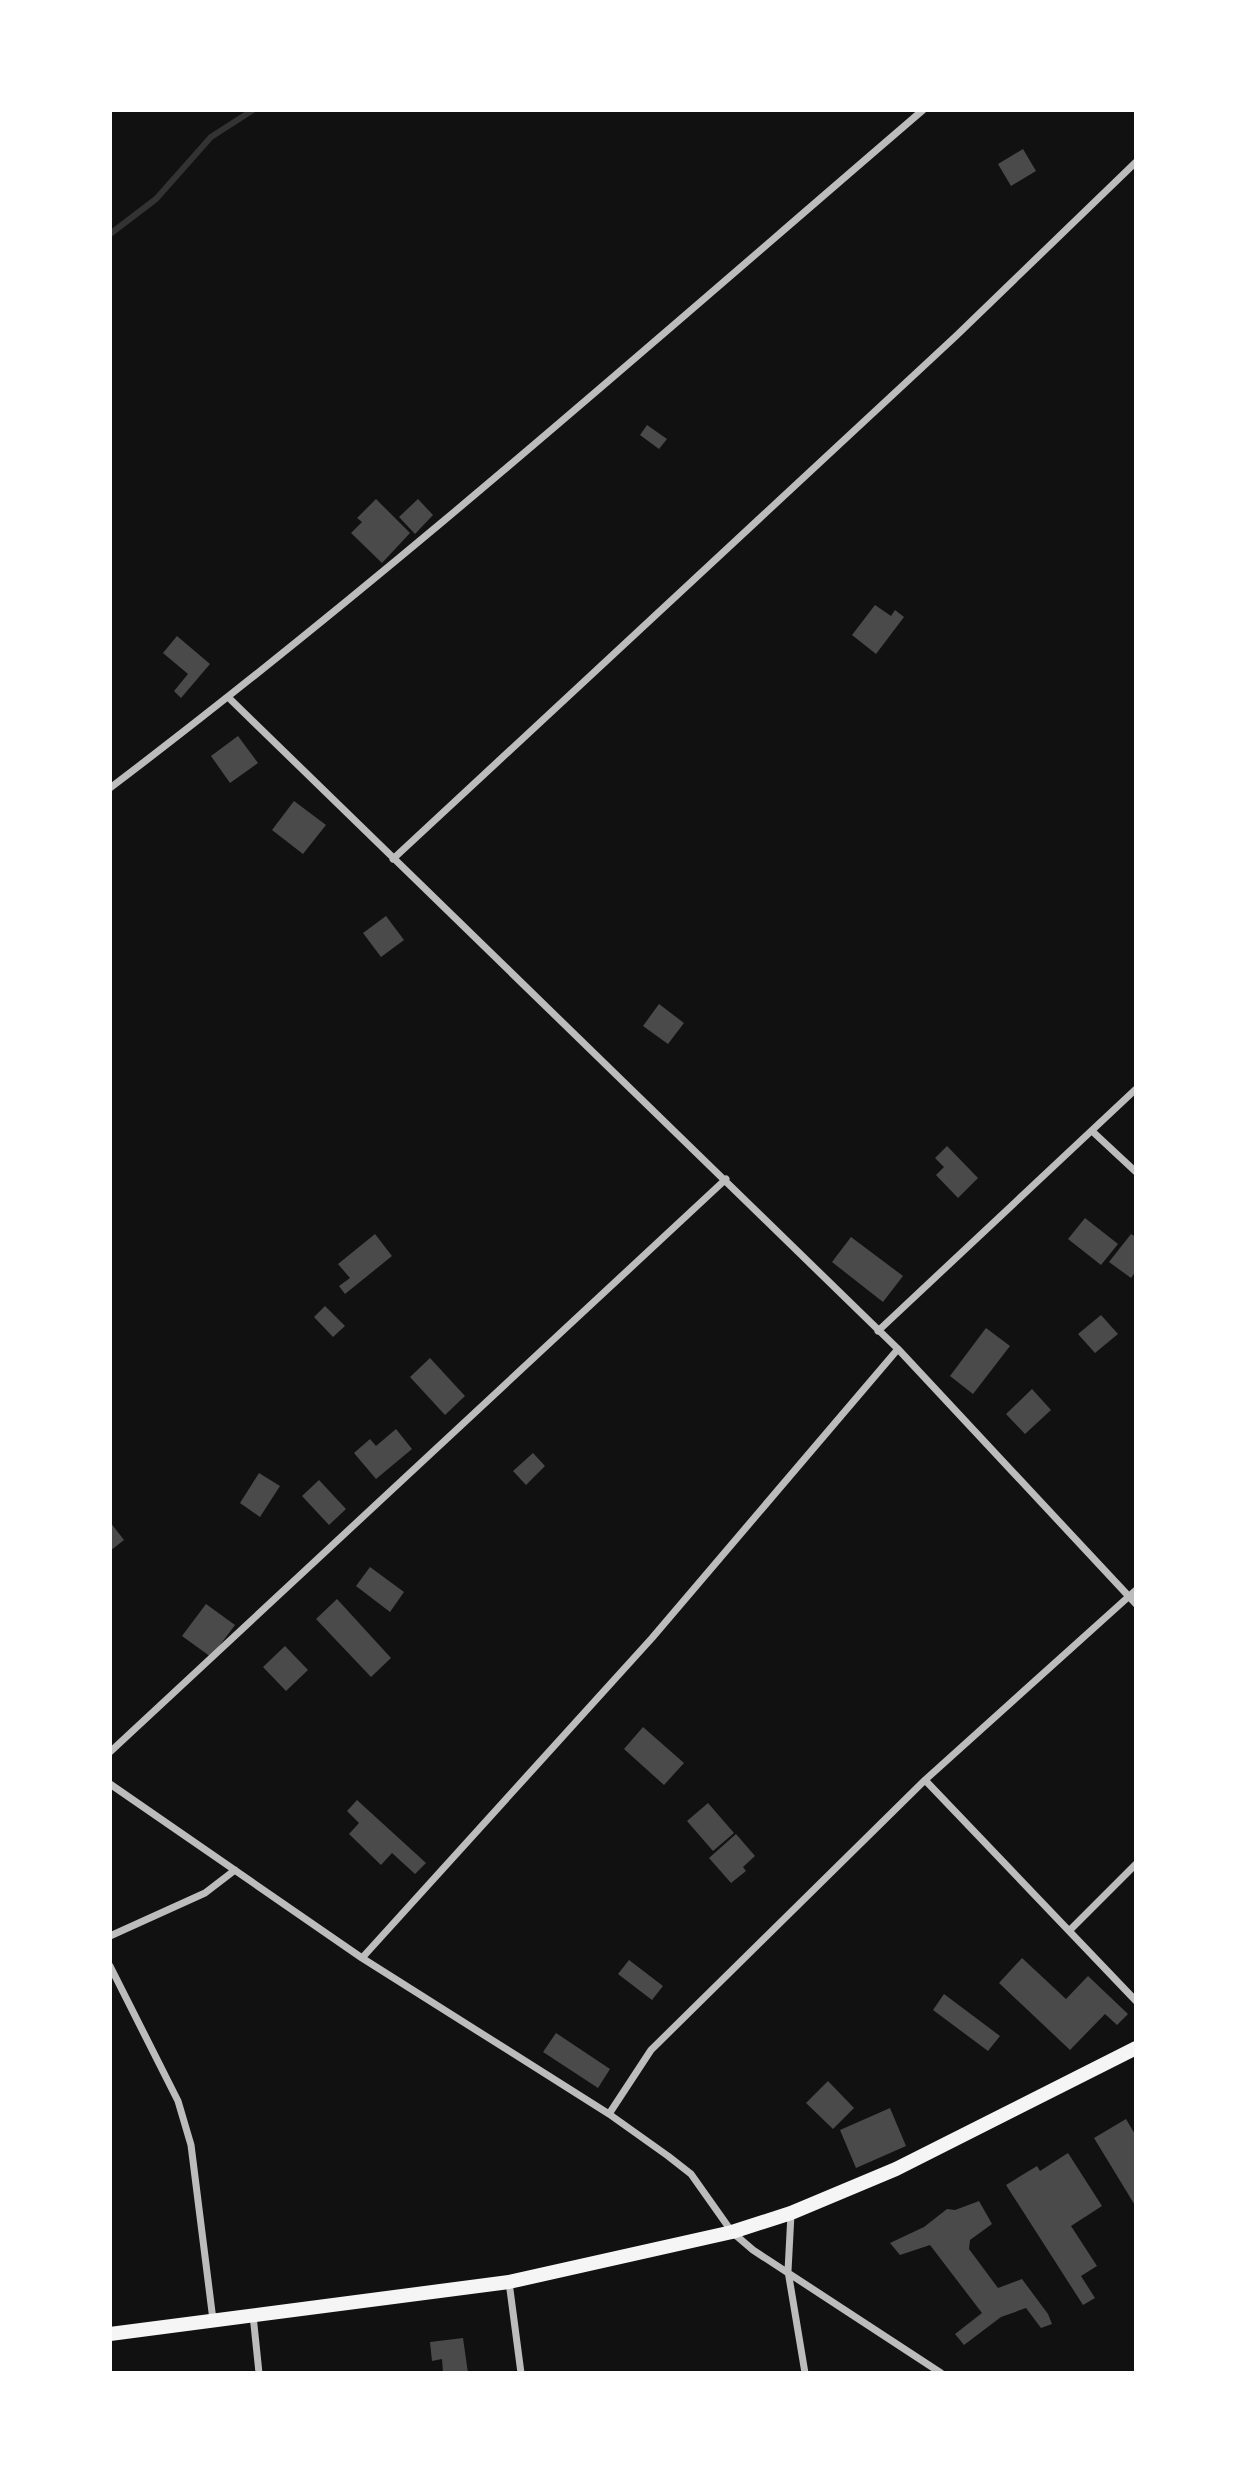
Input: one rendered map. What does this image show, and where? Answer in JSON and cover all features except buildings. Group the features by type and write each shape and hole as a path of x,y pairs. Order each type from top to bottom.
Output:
{"main road":[{"path":"110,2334 509,2282 732,2232 791,2213 896,2169 1136,2048"}],"street":[{"path":"110,788 229,698 403,555 923,110"},
{"path":"393,859 946,345 1136,162"},
{"path":"229,698 898,1349 1136,1604"},
{"path":"878,1331 1136,1089"},
{"path":"1092,1131 1136,1172"},
{"path":"110,1752 726,1179"},
{"path":"362,1958 652,1638 898,1349"},
{"path":"610,2114 651,2050 925,1780 1136,1590"},
{"path":"925,1780 1136,2001"},
{"path":"110,1784 362,1958 610,2114 691,2174 732,2232 753,2250 941,2373"},
{"path":"1070,1930 1136,1864"},
{"path":"110,1936 205,1893 235,1870"},
{"path":"110,1966 178,2101 191,2145 213,2320"},
{"path":"791,2213 788,2271 805,2373"},
{"path":"509,2282 521,2373"},
{"path":"253,2315 259,2373"}],"waterway":[{"path":"110,234 156,199 211,137 253,110"}]}
